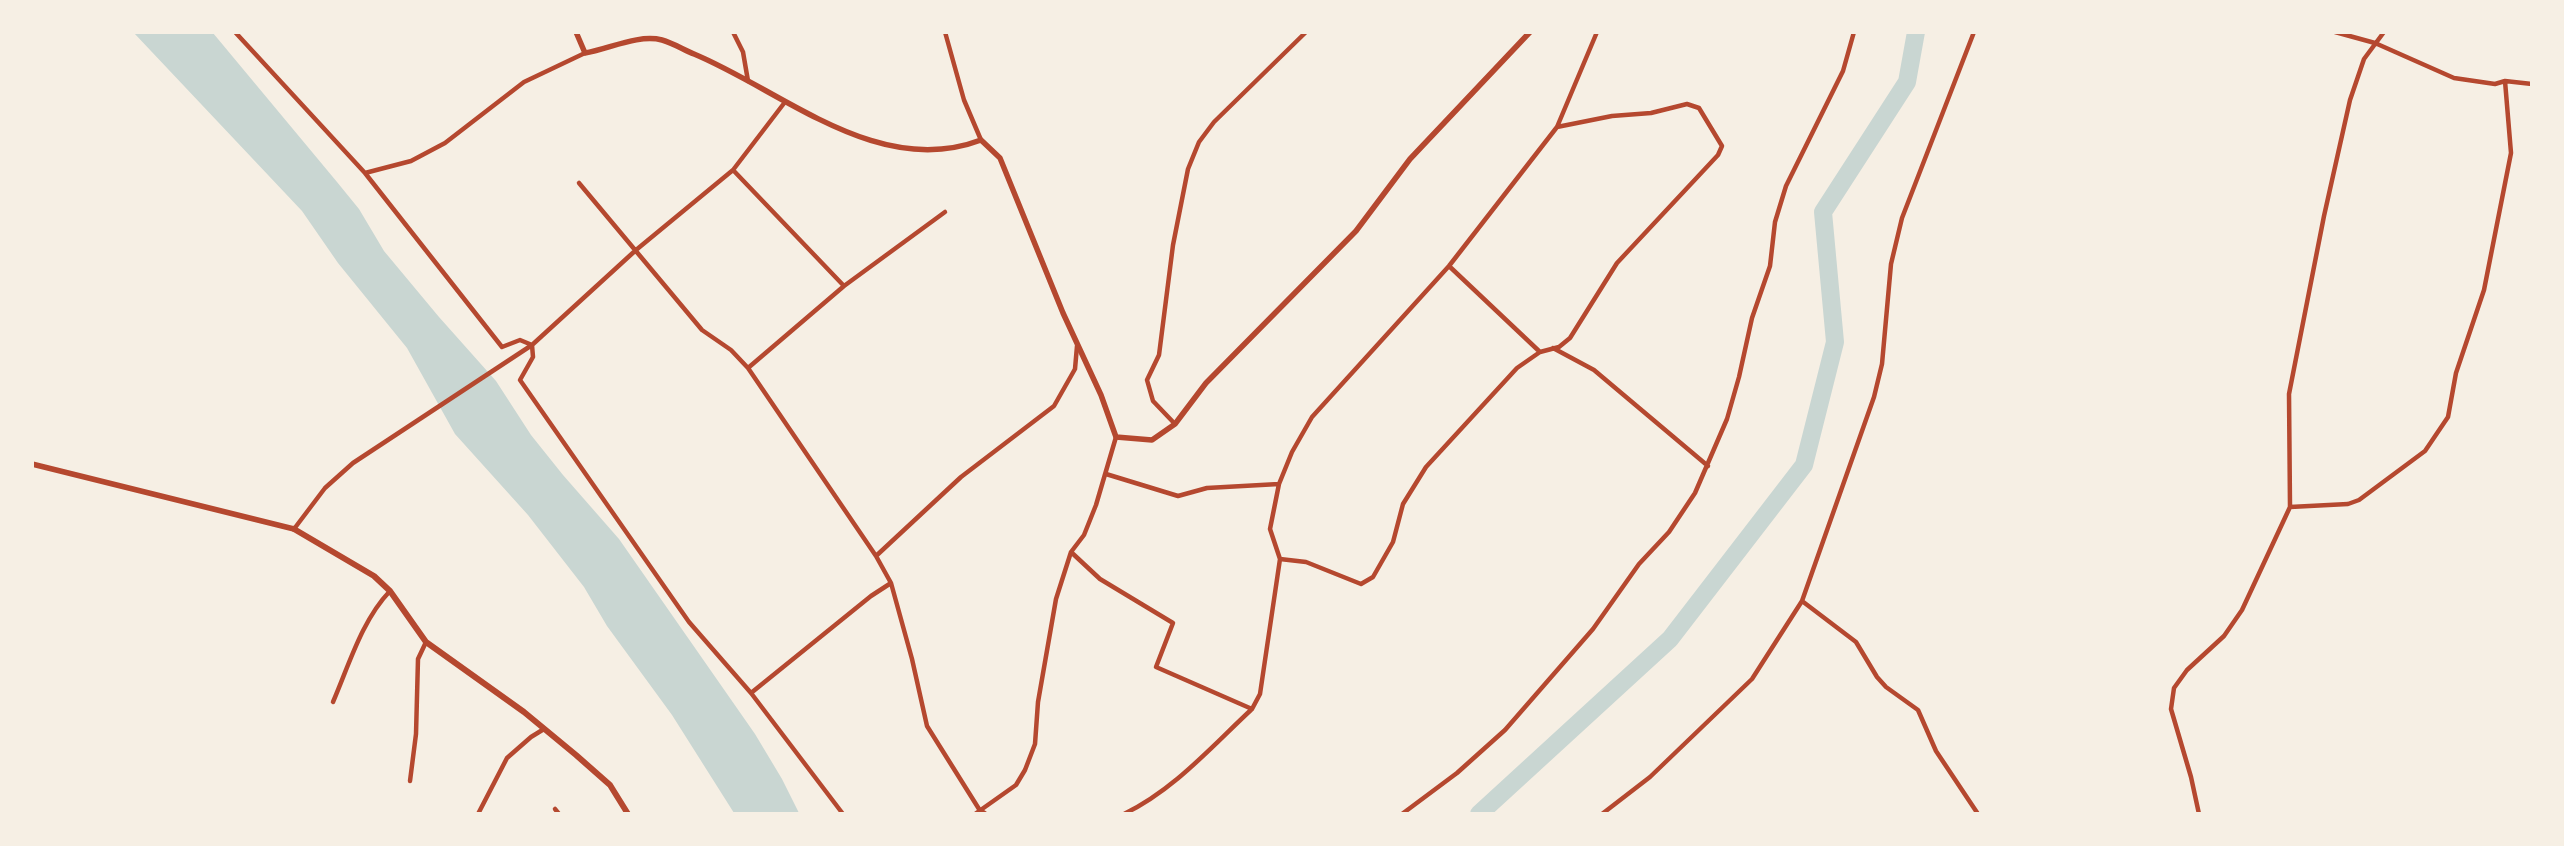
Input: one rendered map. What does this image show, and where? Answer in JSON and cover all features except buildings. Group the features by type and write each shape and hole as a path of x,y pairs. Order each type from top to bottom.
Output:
{"main road":[{"path":"294,529 374,576 390,591 426,642 544,729 610,785 628,814"}],"street":[{"path":"235,32 365,173 502,347 520,340 532,345"},
{"path":"576,32 585,53"},
{"path":"733,32 743,52 748,81"},
{"path":"945,32 964,100 981,140 1000,158 1077,346 1101,395 1116,437 1106,474 1084,535 1071,552 1056,599 1031,752 1025,770 1016,785 979,809 975,814"},
{"path":"1175,424 1153,401 1147,380 1159,354 1173,245 1188,169 1199,142 1214,122 1306,32"},
{"path":"1116,437 1152,440 1175,424 1206,383 1356,231 1410,159 1530,32"},
{"path":"1124,814 1178,781 1252,709 1260,694 1280,559 1270,529 1279,484 1292,452 1312,417 1449,266 1557,127 1597,32"},
{"path":"1402,814 1457,773 1505,730 1593,629 1640,564 1669,532 1695,492 1727,419 1739,377 1752,318 1770,266 1775,222 1786,186 1843,71 1854,32"},
{"path":"1602,814 1650,777 1752,679 1802,601 1874,397 1882,364 1891,264 1902,218 1974,32"},
{"path":"2335,32 2375,44 2454,78 2495,84 2505,81 2532,84"},
{"path":"2199,814 2172,709 2174,688 2188,670 2224,636 2242,610 2290,507 2289,394 2324,216 2350,100 2364,59 2384,32"},
{"path":"365,173 412,161 446,142 524,82 552,66 585,53 606,50 636,40 663,40 716,63 785,102 842,129 890,147 933,150 964,147 981,140"},
{"path":"2290,507 2348,504 2359,500 2425,451 2448,417 2456,373 2484,290 2511,153 2505,81"},
{"path":"32,464 294,529 325,488 353,463 532,345 636,250 733,170 785,102"},
{"path":"1280,559 1306,562 1361,584 1373,577 1393,542 1403,504 1426,467 1517,368 1540,352 1553,348 1570,338 1617,263 1718,155 1722,146 1699,108 1687,104 1651,113 1612,116 1557,127"},
{"path":"733,170 844,286"},
{"path":"580,183 702,330 731,350 748,368 876,556 891,583 912,659 927,726 979,809 986,814"},
{"path":"748,368 844,286 944,212"},
{"path":"1449,266 1540,352"},
{"path":"532,345 533,357 520,380 689,622 751,693 842,814"},
{"path":"876,556 960,476 1054,406 1075,369 1077,346"},
{"path":"1553,348 1594,370 1708,466"},
{"path":"1106,474 1178,496 1208,488 1279,484"},
{"path":"1071,552 1100,579 1172,623 1156,667 1252,709"},
{"path":"751,693 871,596 891,583"},
{"path":"333,702 366,627 382,600 390,591"},
{"path":"1802,601 1856,642 1877,677 1886,687 1918,710 1936,751 1960,790 1978,814"},
{"path":"410,781 416,734 418,659 426,642"},
{"path":"478,814 507,758 531,737 544,729"}],"shaded area":[{"path":"134,33 213,33 359,209 384,251 496,381 531,435 619,539 755,734 782,779 799,813 734,813 672,715 607,626 584,587 528,515 455,434 407,348 338,263 302,211"}],"waterway":[{"path":"1479,814 1670,639 1804,465 1835,342 1823,212 1907,82 1916,32"}]}
